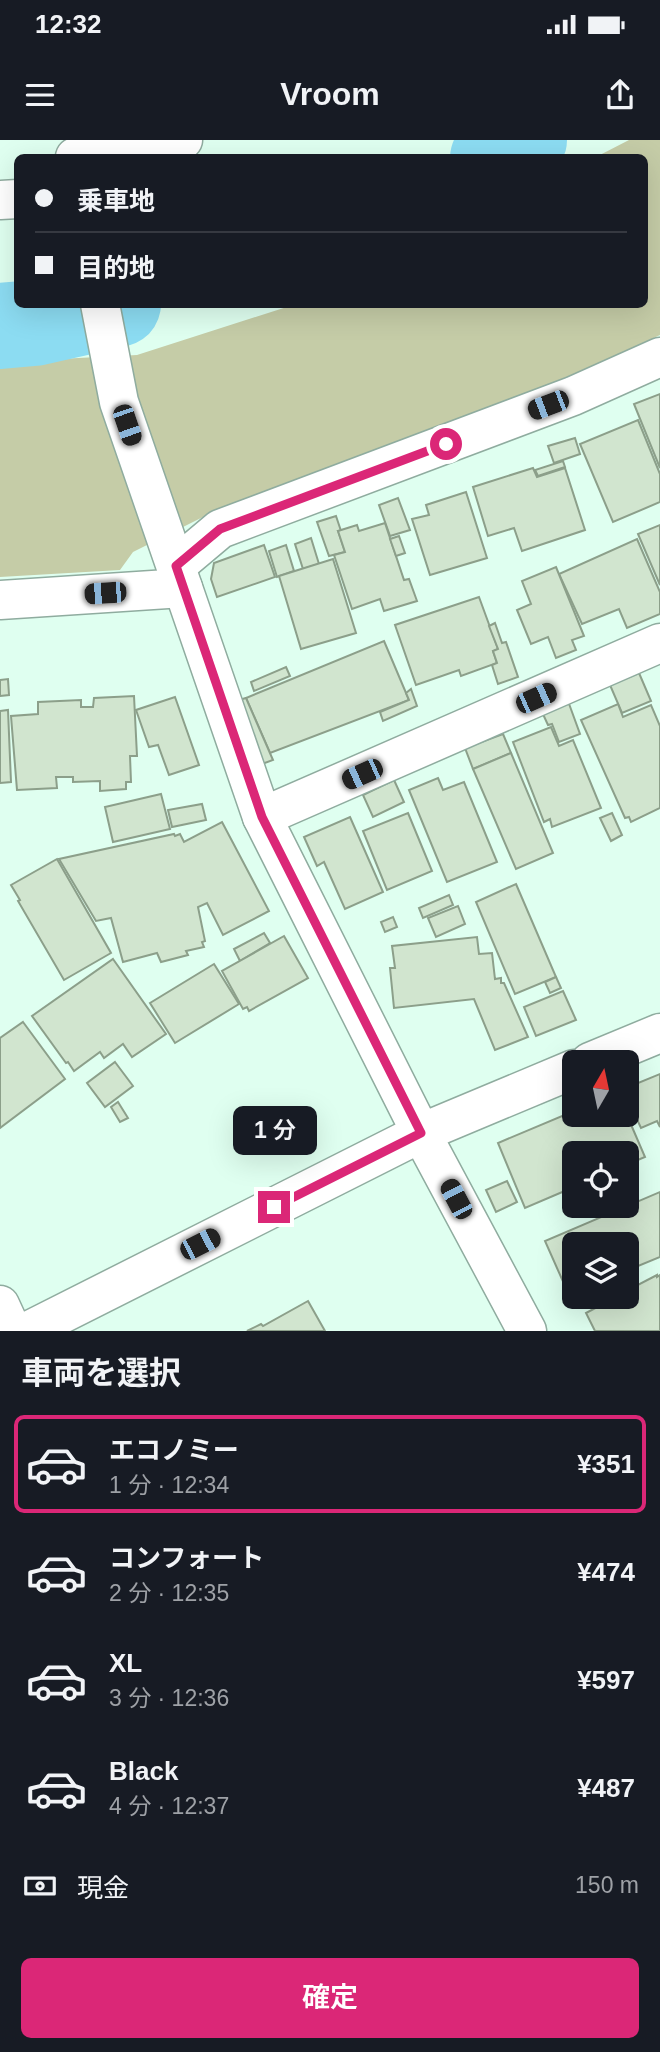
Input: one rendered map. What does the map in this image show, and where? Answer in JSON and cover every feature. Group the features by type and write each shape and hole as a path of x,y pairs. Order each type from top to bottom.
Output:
{"street":[{"path":"94,154 183,140"},
{"path":"101,308 119,402 262,817 421,1133 527,1331"},
{"path":"0,600 179,577 220,529 573,396 660,357"},
{"path":"262,817 660,643"},
{"path":"619,1050 660,1033"},
{"path":"28,1331 421,1133 562,1074"},
{"path":"0,1306 12,1331"}],"green space":[{"path":"629,140 660,140 660,335 551,387 203,517 133,552 120,570 0,577 0,362 137,355 284,308 648,308 648,154 602,154"}],"building":[{"path":"660,394 660,468 634,404"},
{"path":"638,420 660,474 660,502 613,522 580,444"},
{"path":"575,438 580,454 554,463 548,446"},
{"path":"563,461 565,467 538,476 535,470"},
{"path":"533,468 537,477 565,468 585,530 522,551 514,528 488,536 473,487"},
{"path":"466,492 487,558 430,575 412,519 429,515 426,505"},
{"path":"398,498 410,530 390,536 379,505"},
{"path":"336,516 345,552 329,556 317,522"},
{"path":"385,523 404,580 409,579 417,601 384,611 380,599 352,609 334,555 345,552 338,531 357,525 359,531"},
{"path":"660,525 660,585 638,534"},
{"path":"399,536 405,553 396,556 390,539"},
{"path":"311,538 319,564 303,569 295,544"},
{"path":"637,539 660,592 660,614 627,628 619,609 582,624 559,574"},
{"path":"264,545 275,577 217,597 211,579 214,563"},
{"path":"286,545 294,571 277,577 269,551"},
{"path":"333,559 356,633 301,649 279,576"},
{"path":"556,567 584,636 572,640 576,650 556,658 548,637 531,644 517,610 531,604 522,581"},
{"path":"479,597 498,649 493,651 497,663 461,676 459,670 416,685 395,625"},
{"path":"495,623 502,643 506,642 518,677 498,684 492,665 497,663 493,651 498,649 489,626"},
{"path":"384,641 409,700 270,753 246,698"},
{"path":"286,667 290,676 254,691 251,682"},
{"path":"639,673 651,701 622,713 610,685"},
{"path":"8,679 9,695 0,696 0,680"},
{"path":"411,689 417,706 383,721 380,712 409,700 406,693"},
{"path":"134,696 137,756 130,756 131,782 126,782 126,789 100,791 100,781 73,782 73,777 56,777 57,788 17,790 11,716 38,714 38,702 81,700 81,707 93,707 94,698"},
{"path":"175,697 199,765 169,775 158,745 149,747 136,710"},
{"path":"246,698 273,760 262,764 239,700"},
{"path":"568,701 580,734 559,742 552,724 548,725 542,712"},
{"path":"618,704 623,717 651,705 660,726 660,808 631,822 629,817 625,818 581,720"},
{"path":"8,710 11,782 0,783 0,711"},
{"path":"551,727 559,746 573,740 601,808 552,827 550,819 544,822 513,742"},
{"path":"503,734 511,753 473,769 465,748"},
{"path":"511,753 553,853 516,869 473,769"},
{"path":"438,778 443,790 464,782 497,862 447,882 409,790"},
{"path":"394,780 404,802 373,817 363,795"},
{"path":"161,794 170,829 113,842 105,807"},
{"path":"202,804 206,820 172,827 168,810"},
{"path":"408,813 432,871 387,890 363,831"},
{"path":"612,813 622,835 611,841 600,818"},
{"path":"350,817 383,892 345,909 324,862 317,866 304,837"},
{"path":"222,822 269,911 223,935 207,903 198,907 204,947 186,951 188,955 161,962 157,953 123,962 111,918 96,921 59,859 174,834 180,834 184,842"},
{"path":"57,859 111,953 64,980 11,885"},
{"path":"516,884 556,977 515,994 476,902"},
{"path":"449,895 453,905 423,918 419,908"},
{"path":"458,906 465,924 436,937 428,918"},
{"path":"393,917 397,927 385,932 381,922"},
{"path":"264,933 270,943 240,961 234,949"},
{"path":"284,936 308,978 249,1011 247,1007 243,1009 222,971"},
{"path":"477,937 479,954 492,953 495,979 501,978 501,983 504,983 528,1037 495,1050 474,999 394,1008 390,968 395,968 392,946"},
{"path":"113,959 166,1034 132,1057 123,1044 104,1058 100,1052 74,1071 32,1016"},
{"path":"214,964 239,1004 175,1043 150,1003"},
{"path":"556,977 561,988 550,993 545,982"},
{"path":"563,991 576,1020 536,1036 524,1007"},
{"path":"23,1022 65,1079 0,1128 0,1038"},
{"path":"115,1062 133,1086 105,1107 87,1083"},
{"path":"660,1074 660,1127 657,1121 641,1128 639,1083"},
{"path":"118,1102 128,1118 120,1122 111,1107"},
{"path":"562,1116 562,1127 632,1127 638,1141 562,1141 562,1192 525,1208 498,1143"},
{"path":"639,1143 645,1157 639,1160"},
{"path":"507,1181 517,1202 496,1212 486,1190"},
{"path":"660,1192 660,1257 639,1266 639,1232 566,1232 599,1218 639,1218 639,1201"},
{"path":"562,1234 562,1279 545,1241"},
{"path":"660,1275 660,1331 595,1331 586,1313 594,1309 639,1309 639,1284"},
{"path":"308,1301 325,1331 247,1331 261,1324 263,1326"}],"waterway":[{"path":"500,154 524,140"},
{"path":"0,326 34,323 100,308"}],"route":[{"path":"274,1207 421,1133 262,817 176,566 220,529 446,444"}]}
